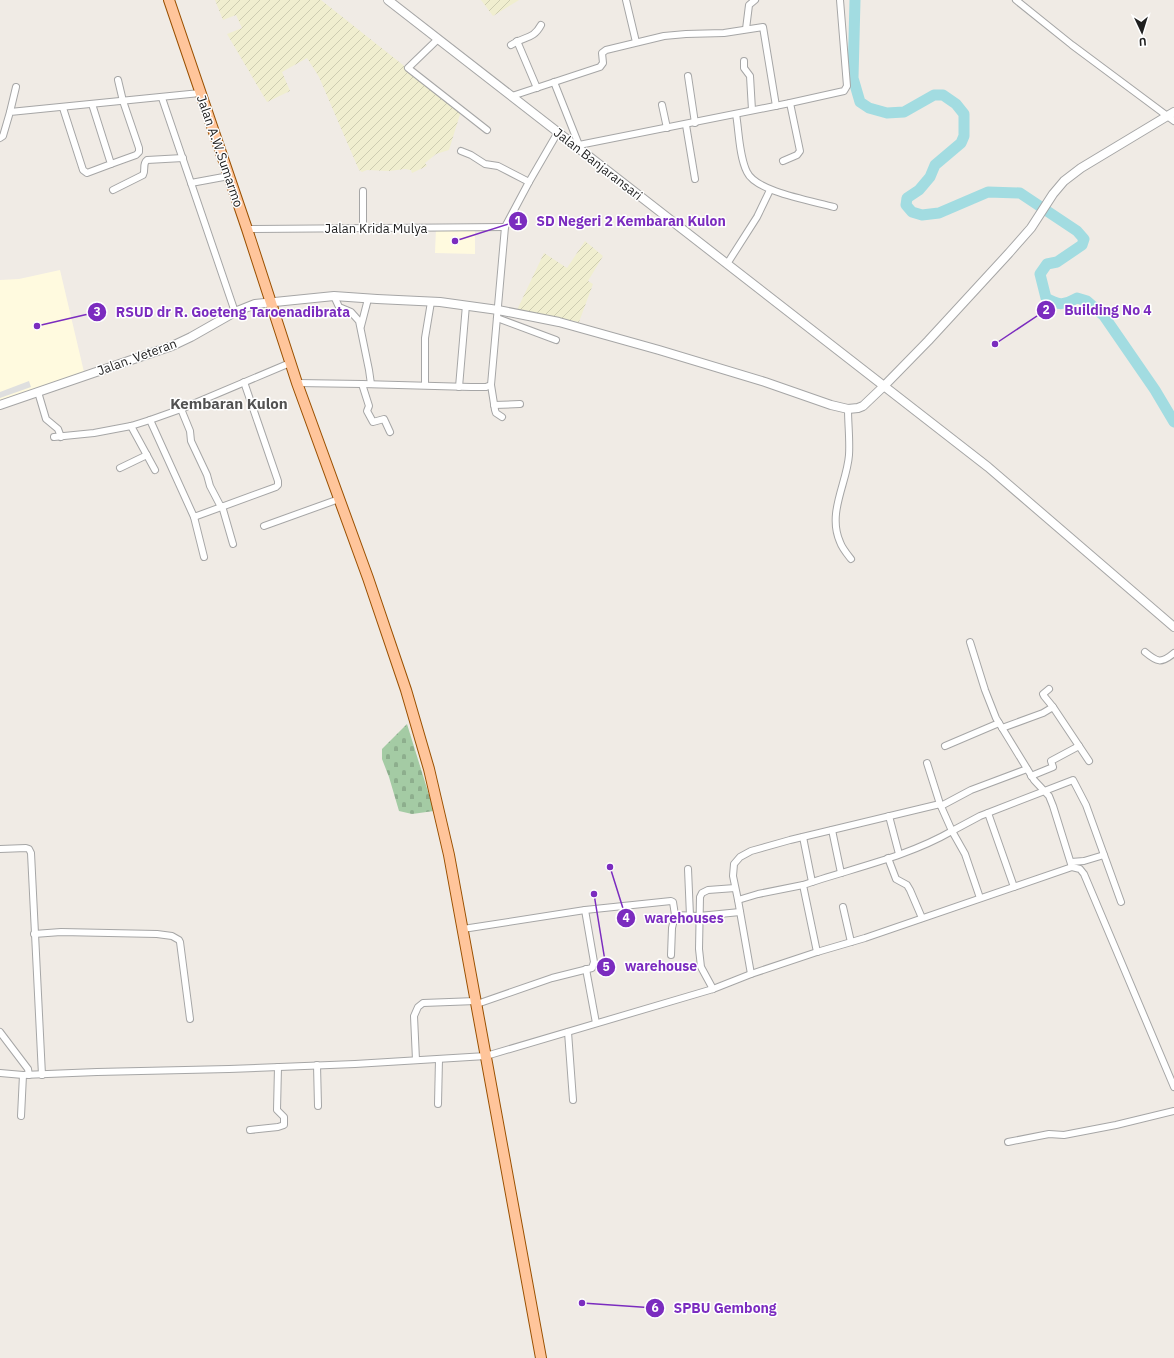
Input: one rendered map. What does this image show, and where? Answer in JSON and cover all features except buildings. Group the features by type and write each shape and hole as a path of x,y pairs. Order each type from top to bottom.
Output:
{"main road":[{"name":"Jalan A.W.Sumarmo","path":"169,0 247,229 290,363 406,690 429,769 449,855 477,1002 541,1358"}],"street":[{"name":"Jalan Banjaransari","path":"388,0 578,146 988,467 1174,627"},
{"path":"626,0 636,42"},
{"path":"746,30 749,5 755,0"},
{"path":"554,82 578,146 686,125 842,91 846,88 840,0"},
{"path":"851,559 840,543 836,525 837,507 846,475 849,455 848,409 863,406 928,341 1031,228 1057,188 1072,174 1172,116 1072,45 1016,0"},
{"path":"511,45 535,34 541,25"},
{"path":"512,96 600,67 603,64 602,53 604,51 636,42 676,34 724,33 763,27 776,106"},
{"path":"438,39 408,68 487,130"},
{"path":"517,41 537,88"},
{"path":"744,61 744,68 750,73 752,110"},
{"path":"688,76 695,123"},
{"path":"63,108 84,172 89,172 136,155 139,152 139,148 123,101 118,80"},
{"path":"0,138 3,136 16,87"},
{"path":"10,112 63,108 200,93"},
{"path":"162,98 235,312"},
{"path":"783,161 798,155 800,151 790,103"},
{"path":"92,104 111,164"},
{"path":"662,106 667,128"},
{"path":"736,114 746,171 754,180 770,190 834,207"},
{"path":"686,125 695,179"},
{"path":"502,417 496,413 491,385 505,227 558,132"},
{"path":"461,151 471,155 485,164 498,166 529,182"},
{"path":"113,190 142,175 144,171 144,164 147,160 183,158"},
{"path":"191,183 229,176"},
{"path":"727,264 757,217 770,190"},
{"path":"363,191 363,228"},
{"name":"Jalan Krida Mulya","path":"247,229 505,227"},
{"path":"334,296 339,307 351,312 361,326 371,384"},
{"name":"Jalan. Veteran","path":"0,405 172,346 192,337 235,312 255,304 334,296 466,305 498,314 558,322 765,382 831,405 848,409"},
{"path":"361,326 368,299"},
{"path":"425,385 425,338 431,302"},
{"path":"459,387 466,305"},
{"path":"498,314 556,340"},
{"path":"54,437 94,433 131,426 181,409 290,363"},
{"path":"194,516 276,488 278,485 244,382"},
{"path":"297,383 459,387 486,387 491,385"},
{"path":"362,384 370,406 367,411 373,422 384,419 390,432"},
{"path":"38,392 46,419 58,429 61,436"},
{"path":"494,405 520,404"},
{"path":"181,409 190,431 191,441 207,475 210,486 222,506 233,544"},
{"path":"150,420 194,516 204,557"},
{"path":"131,426 155,470"},
{"path":"120,468 147,455"},
{"path":"264,526 339,498"},
{"path":"970,642 985,690 1001,726 1027,770 1045,791 1053,806 1071,864 1080,869 1084,874 1174,1087"},
{"path":"1144,652 1153,660 1161,661 1174,653"},
{"path":"1049,688 1043,695 1053,707 1089,761"},
{"path":"945,746 1043,713 1053,707"},
{"path":"1031,776 1053,767 1051,761 1079,746"},
{"path":"927,763 941,805 952,832 965,854 980,898"},
{"path":"751,974 733,876 734,864 740,857 751,851 803,836 941,805 971,790 1027,770"},
{"path":"738,900 758,894 803,885 888,858 937,840 980,816 1070,781 1074,782 1086,805 1120,902"},
{"path":"988,813 1014,887"},
{"path":"889,816 898,854"},
{"path":"832,830 841,873"},
{"path":"803,836 812,882"},
{"path":"0,849 26,848 29,849 31,853 42,1075"},
{"path":"0,1073 42,1075 278,1067 486,1056 713,989 751,974 1014,887 1071,864 1104,855"},
{"path":"888,858 896,879 906,885 910,890 922,918"},
{"path":"688,869 690,916"},
{"path":"803,885 817,952"},
{"path":"713,989 701,967 699,949 700,897 704,892 735,888"},
{"path":"463,929 585,910 671,901 673,902 675,915 672,928 671,955"},
{"path":"843,907 851,942"},
{"path":"416,1060 414,1016 418,1007 423,1003 477,1002 552,978 592,968 594,962 585,910"},
{"path":"675,915 699,916 740,912"},
{"path":"34,934 61,932 157,934 177,938 180,942 190,1019"},
{"path":"586,969 596,1023"},
{"path":"0,1032 28,1069 20,1116"},
{"path":"568,1032 573,1100"},
{"path":"438,1104 439,1059"},
{"path":"317,1065 318,1106"},
{"path":"250,1130 278,1128 284,1125 284,1117 277,1110 278,1067"},
{"path":"1008,1142 1049,1134 1064,1135 1116,1125 1174,1111"}],"shaded area":[{"path":"215,0 321,0 461,111 449,150 436,154 425,163 427,166 412,173 411,170 405,169 389,171 367,170 362,172 359,170 319,77 307,58 282,72 290,91 267,102 227,34 242,28 236,15 223,20"},
{"path":"481,0 519,0 493,16"},
{"path":"436,228 475,228 475,254 435,253"},
{"path":"585,241 603,256 588,281 593,284 579,322 517,310 544,253 567,268"},
{"path":"60,270 84,372 0,401 0,280 19,279"},
{"path":"29,381 31,387 0,398 0,392"}],"green space":[{"path":"407,724 434,811 412,814 399,811 382,759 382,749"}],"waterway":[{"path":"855,0 853,78 860,102 869,108 887,113 904,112 934,95 943,95 956,104 964,114 964,136 961,143 935,165 930,177 919,190 907,198 906,205 912,212 922,215 939,213 988,192 1020,193 1077,231 1084,239 1082,245 1057,262 1047,264 1040,274 1046,298 1062,304 1077,298 1087,301 1104,316 1155,390 1174,422"}],"place":[{"name":"SD Negeri 2 Kembaran Kulon","path":"455,241"},
{"name":"RSUD dr R. Goeteng Taroenadibrata","path":"37,326"},
{"name":"Building No 4","path":"995,344"},
{"name":"warehouses","path":"610,867"},
{"name":"warehouse","path":"594,894"},
{"name":"SPBU Gembong","path":"582,1303"}],"district":[{"name":"Kembaran Kulon","path":"229,403"}]}
